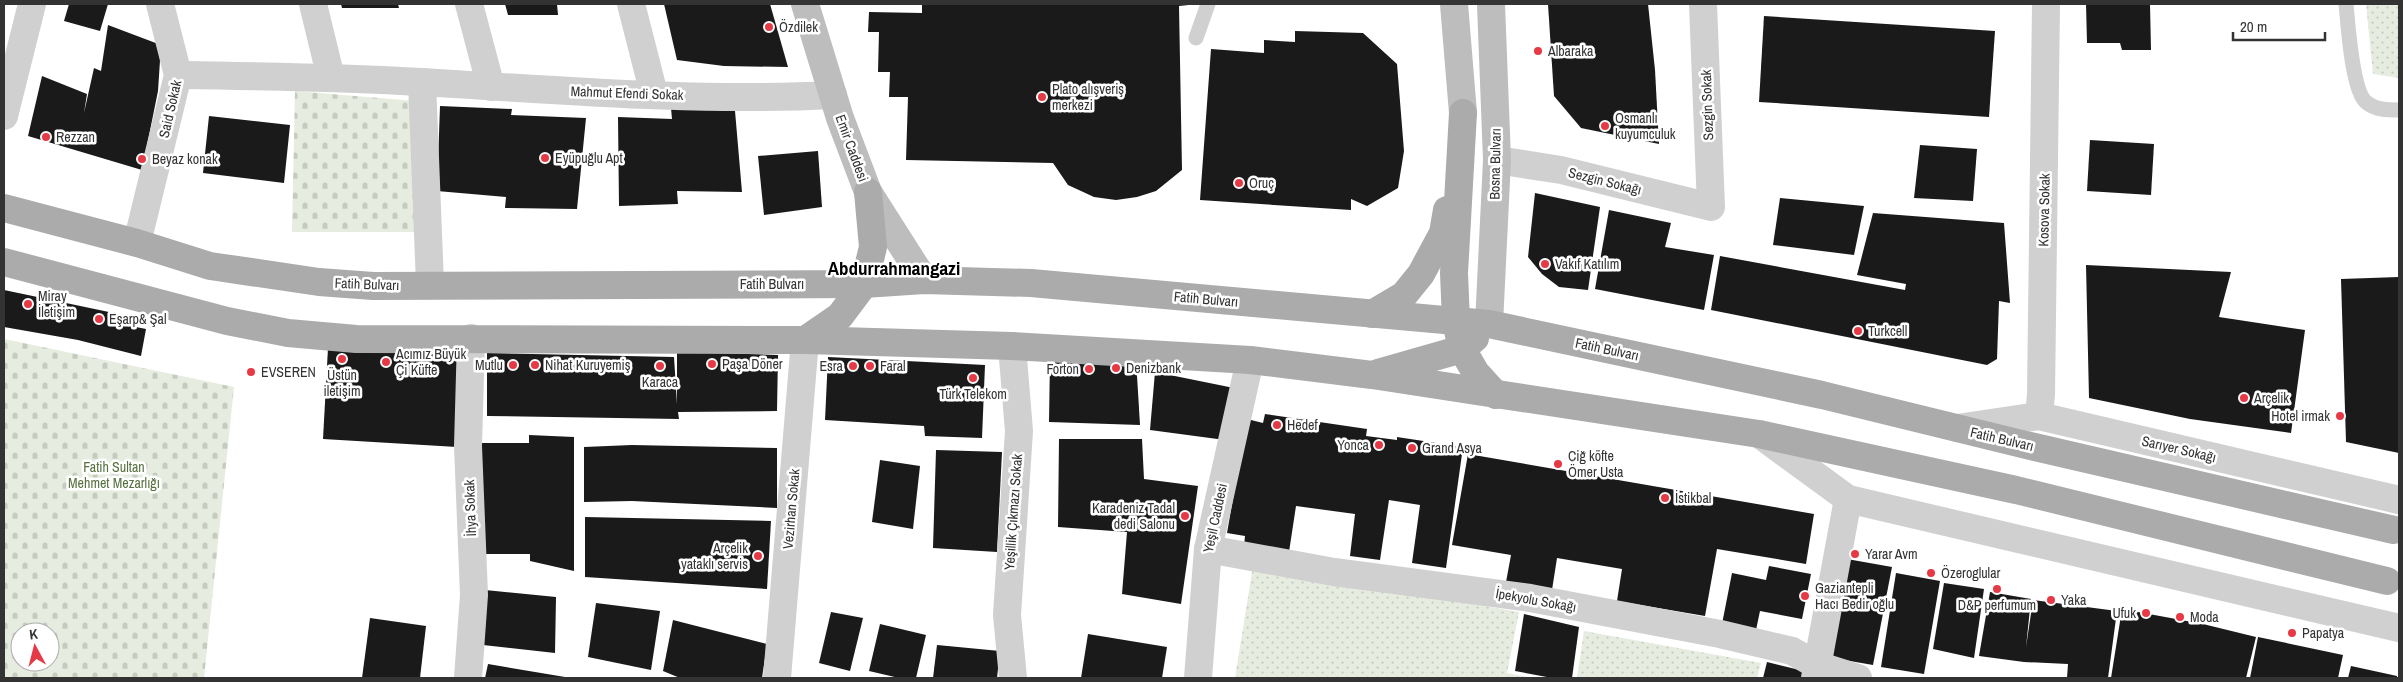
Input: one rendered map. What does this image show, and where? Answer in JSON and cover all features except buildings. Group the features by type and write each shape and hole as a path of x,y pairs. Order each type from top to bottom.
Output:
{"main road":[{"name":"Emir Caddesi","path":"805,4 833,95 868,192 924,280"},
{"path":"1454,4 1463,113 1454,273 1456,321 1462,349 1476,372 1496,395"},
{"name":"Bosna Bulvarı","path":"1489,324 1497,160 1491,4"},
{"path":"1372,314 1404,295 1422,274 1443,233 1463,113"},
{"path":"806,340 840,316 864,284 873,247 868,192"},
{"name":"Fatih Bulvarı","path":"4,208 137,243 210,266 261,275 364,286 430,284 864,284 924,280 1031,283 1489,324 1822,395 2394,530"},
{"path":"4,262 227,321 288,333 356,339 806,340 1012,346 1250,360 1372,375 1759,434 2016,490 2387,582"},
{"path":"1372,375 1462,349 1489,324"}],"street":[{"path":"4,116 13,35 32,4"},
{"name":"Said Sokak","path":"137,243 178,75 160,4"},
{"path":"313,4 331,78"},
{"path":"470,4 491,87"},
{"path":"630,4 654,94"},
{"name":"Sezgin Sokak","path":"1703,4 1711,207"},
{"name":"Kosova Sokak","path":"2039,416 2041,394 2046,4"},
{"name":"Mahmut Efendi Sokak","path":"178,75 331,78 491,87 782,98 833,95"},
{"path":"422,82 430,284"},
{"name":"Sezgin Sokağı","path":"1497,160 1561,170 1711,207"},
{"name":"İhya Sokak","path":"468,678 474,594 468,446 471,338"},
{"name":"Vezirhan Sokak","path":"777,678 806,340"},
{"name":"Yeşillik Çıkmazı Sokak","path":"1012,346 1019,431 1007,614 1013,678"},
{"name":"Yeşil Caddesi","path":"1198,678 1208,549 1250,360"},
{"name":"Sarıyer Sokağı","path":"1957,428 2039,416 2399,500"},
{"path":"1759,434 1848,499 2399,628"},
{"path":"1816,672 1848,499"},
{"name":"İpekyolu Sokağı","path":"1208,549 1334,572 1530,598 1720,634 1792,651 1816,672 1858,678"}],"lane":[{"path":"1196,38 1208,4"},
{"path":"2346,4 2355,80 2361,97 2367,103 2382,110 2399,110"}],"green space":[{"path":"2366,4 2399,4 2399,78 2373,74"},
{"path":"295,91 415,101 414,232 292,232"},
{"name":"Fatih Sultan Mehmet Mezarlığı","path":"4,339 234,387 204,678 4,678"},
{"path":"1253,566 1519,612 1507,673 1533,678 1235,678"},
{"path":"1584,631 1761,663 1757,678 1577,678"}],"place":[{"name":"Özdilek","path":"769,27"},
{"name":"Albaraka","path":"1538,51"},
{"name":"Plato alışveriş merkezi","path":"1042,97"},
{"name":"Osmanlı kuyumculuk","path":"1605,126"},
{"name":"Rezzan","path":"46,137"},
{"name":"Eyüpuğlu Apt","path":"545,158"},
{"name":"Beyaz konak","path":"142,159"},
{"name":"Oruç","path":"1239,183"},
{"name":"Vakıf Katılım","path":"1545,264"},
{"name":"Miray İletişim","path":"28,304"},
{"name":"Eşarp& Şal","path":"99,319"},
{"name":"Turkcell","path":"1858,331"},
{"name":"Üstün iletişim","path":"342,359"},
{"name":"Acımız Büyük Çi Küfte","path":"386,362"},
{"name":"Paşa Döner","path":"712,364"},
{"name":"Mutlu","path":"513,365"},
{"name":"Nihat Kuruyemiş","path":"535,365"},
{"name":"Karaca","path":"660,366"},
{"name":"Esra","path":"853,366"},
{"name":"Faral","path":"870,366"},
{"name":"Denizbank","path":"1116,368"},
{"name":"Forton","path":"1089,369"},
{"name":"EVSEREN","path":"251,372"},
{"name":"Türk Telekom","path":"973,378"},
{"name":"Arçelik","path":"2244,398"},
{"name":"Hotel irmak","path":"2340,416"},
{"name":"Hedef","path":"1277,425"},
{"name":"Yonca","path":"1379,445"},
{"name":"Grand Asya","path":"1412,448"},
{"name":"Çiğ köfte Ömer Usta","path":"1558,464"},
{"name":"İstikbal","path":"1665,498"},
{"name":"Karadeniz Tadal dedi Salonu","path":"1185,516"},
{"name":"Yarar Avm","path":"1855,554"},
{"name":"Arçelik yataklı servis","path":"758,556"},
{"name":"Özeroglular","path":"1931,573"},
{"name":"D&P perfumum","path":"1997,589"},
{"name":"Gaziantepli Hacı Bedir oğlu","path":"1805,596"},
{"name":"Yaka","path":"2051,600"},
{"name":"Ufuk","path":"2146,613"},
{"name":"Moda","path":"2180,617"},
{"name":"Papatya","path":"2292,633"}],"district":[{"name":"Abdurrahmangazi","path":"894,268"}]}
